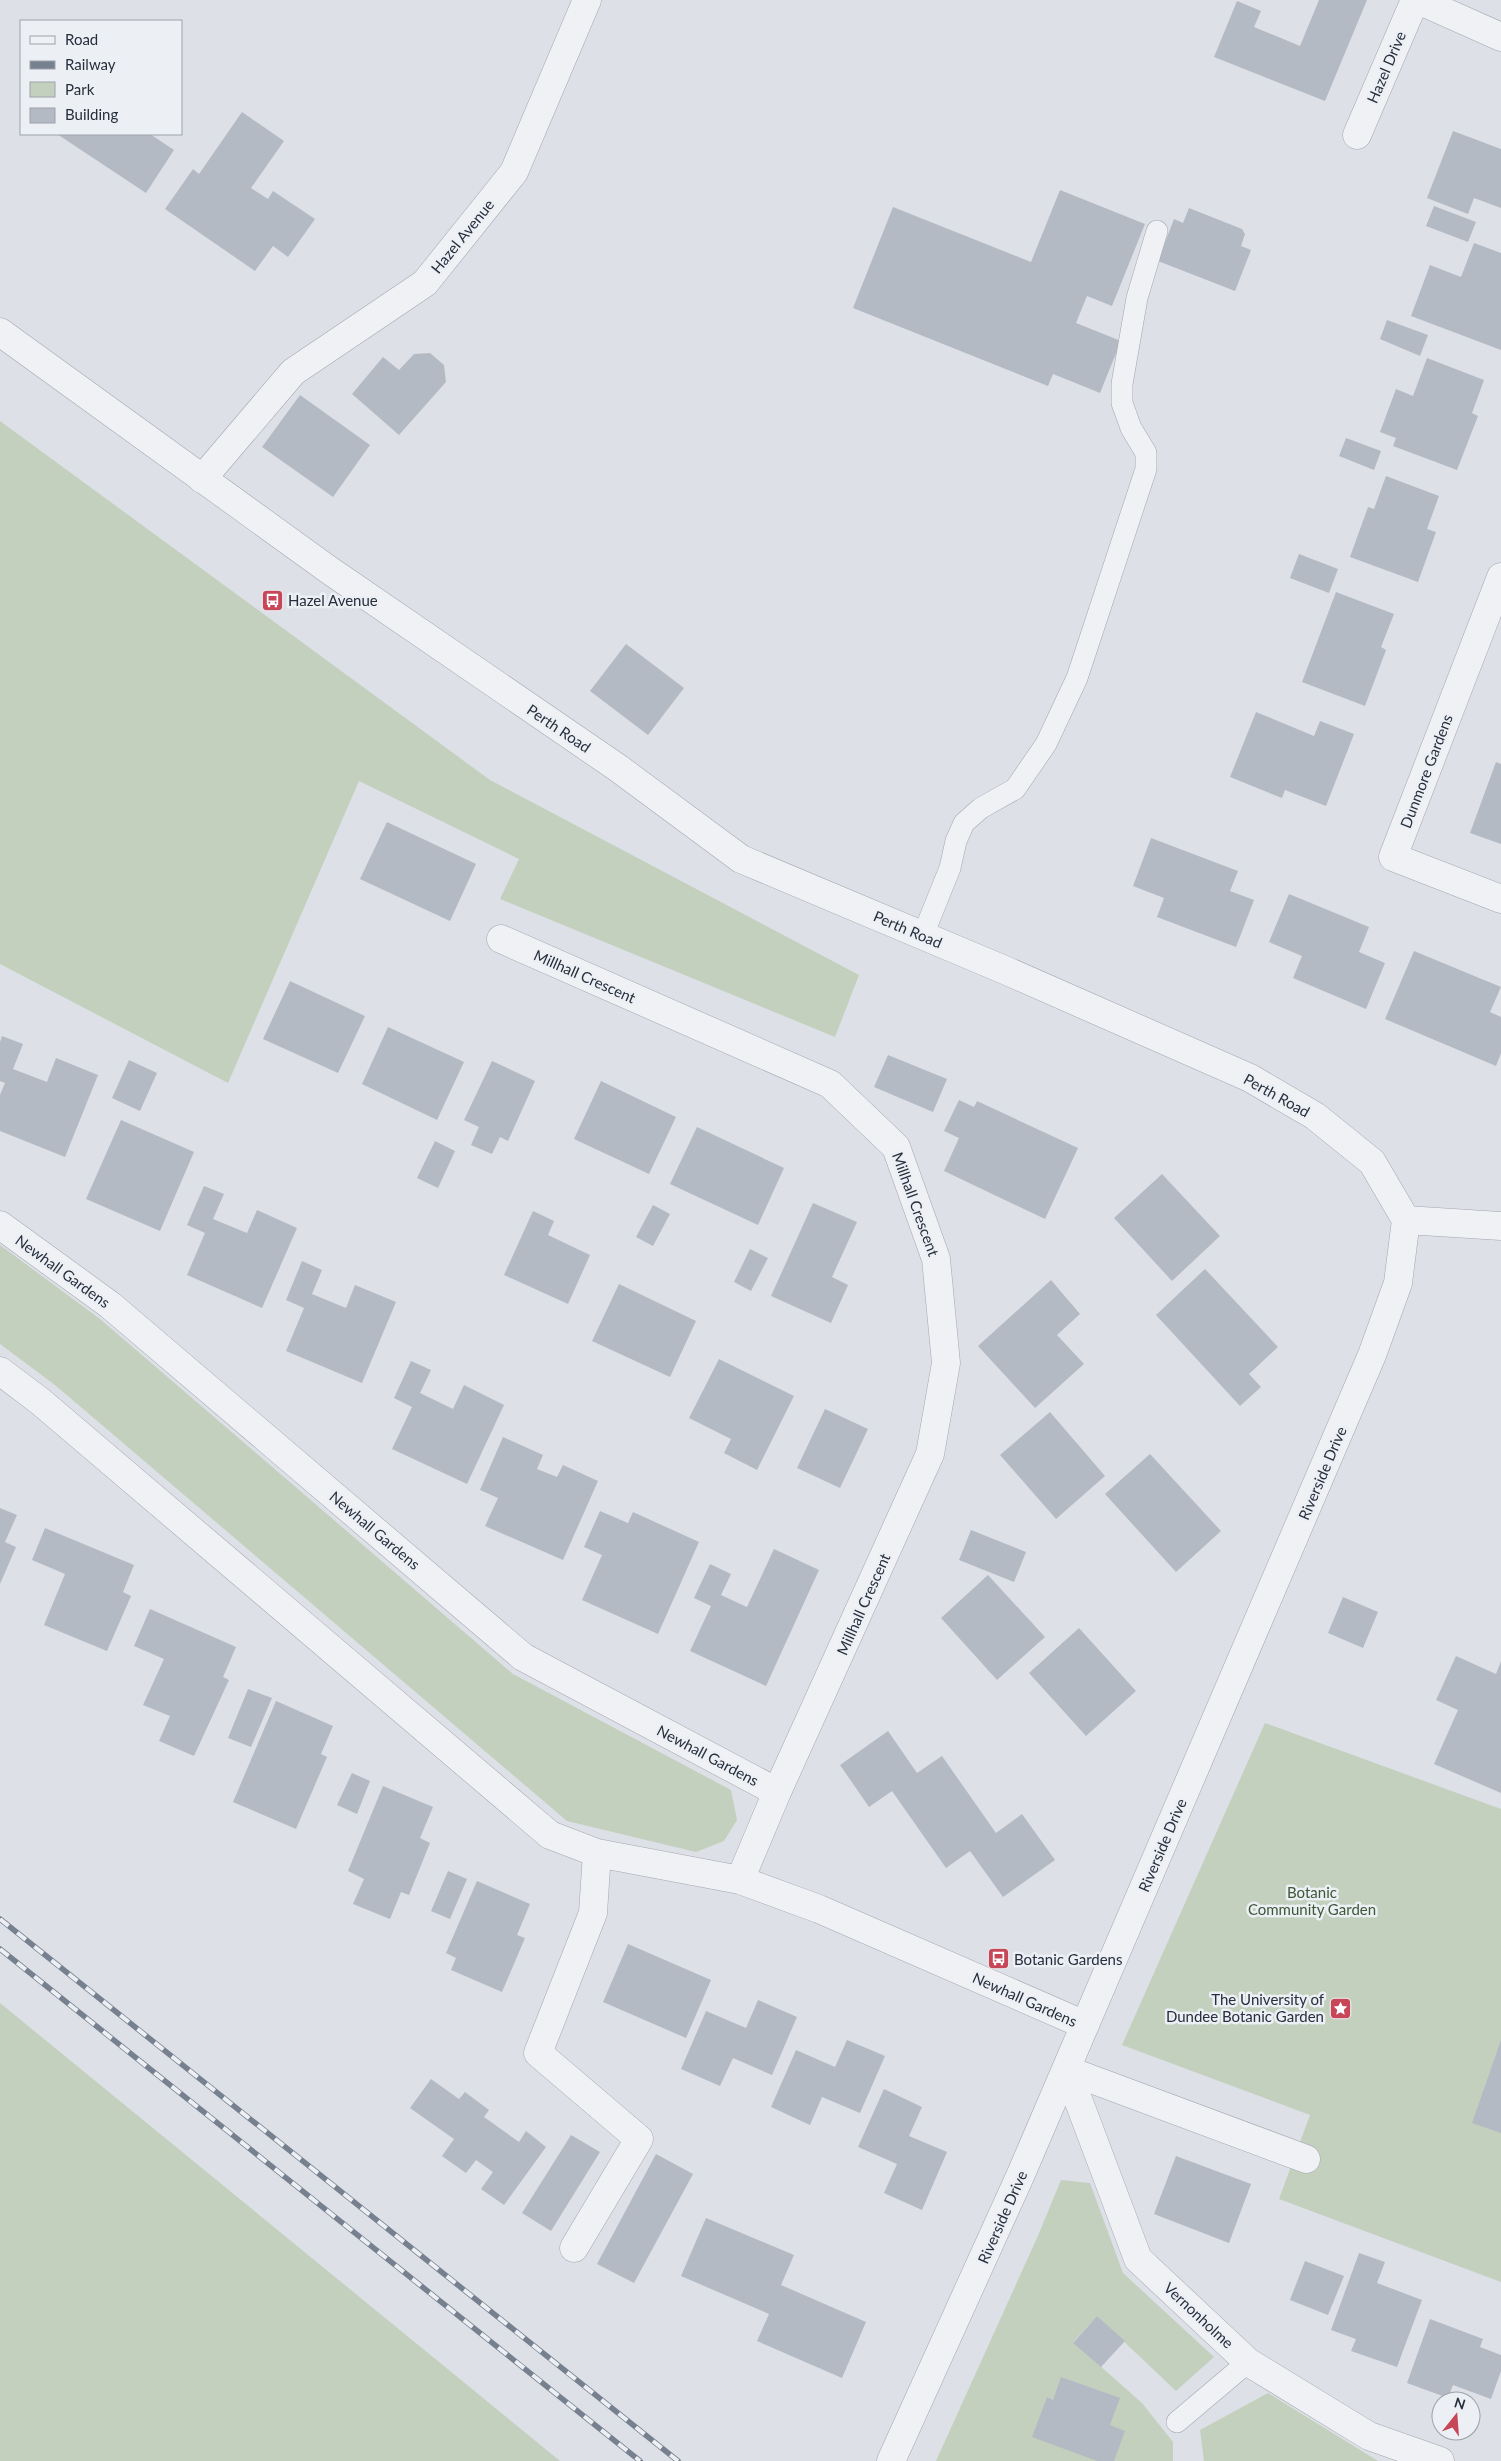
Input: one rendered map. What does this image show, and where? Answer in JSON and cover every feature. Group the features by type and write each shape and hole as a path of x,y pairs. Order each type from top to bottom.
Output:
{"street":[{"name":"Hazel Avenue","path":"202,479 293,372 425,283 514,172 586,0"},
{"path":"1416,0 1501,37"},
{"name":"Hazel Drive","path":"1357,135 1416,0"},
{"name":"Perth Road","path":"0,332 329,570 618,768 741,859 923,935 1250,1078 1316,1116 1372,1162 1406,1220"},
{"name":"Dunmore Gardens","path":"1501,577 1393,857 1501,899"},
{"name":"Millhall Crescent","path":"501,939 830,1084 896,1147 936,1259 946,1363 930,1454 777,1792 740,1880"},
{"path":"1406,1220 1501,1226"},
{"name":"Riverside Drive","path":"890,2461 1067,2070 1372,1355 1398,1283 1406,1220"},
{"name":"Newhall Gardens","path":"0,1225 110,1305 523,1657 777,1792"},
{"name":"Newhall Gardens","path":"0,1371 41,1402 550,1835 597,1854 740,1880 819,1909 1085,2025"},
{"path":"574,2248 639,2139 538,2053 593,1913 597,1854"},
{"path":"1067,2070 1306,2159"},
{"name":"Vernonholme","path":"1067,2070 1138,2259 1248,2362 1369,2436 1440,2461"}],"lane":[{"path":"923,935 950,868 956,841 964,823 981,808 1014,789 1046,744 1077,678 1146,469 1146,453 1131,428 1122,403 1122,384 1137,298 1157,231"},
{"path":"1177,2422 1248,2362"}],"green space":[{"path":"0,421 490,780 859,975 835,1037 500,899 519,859 359,781 228,1083 0,964"},
{"path":"0,1245 100,1319 513,1674 731,1790 737,1820 724,1841 696,1852 567,1821 55,1385 0,1344"},
{"name":"The University of Dundee Botanic Garden","path":"1265,1723 1501,1809 1501,2282 1279,2199 1310,2115 1122,2045"},
{"path":"0,2003 560,2461 0,2461"},
{"path":"1061,2180 1090,2183 1123,2273 1214,2357 1176,2391 1097,2316 1073,2342 1142,2403 1173,2442 1173,2461 936,2461 1037,2238"},
{"path":"1268,2393 1378,2461 1204,2461 1200,2430"}],"building":[{"path":"1319,0 1367,0 1325,101 1214,57 1237,1 1261,11 1254,27 1300,46"},
{"path":"242,112 284,141 251,188 268,199 273,191 315,219 288,257 273,246 255,271 165,209 193,169 199,174"},
{"path":"1453,131 1501,149 1501,208 1474,198 1468,214 1427,198"},
{"path":"59,135 152,135 174,150 146,193"},
{"path":"1060,190 1145,224 1112,306 1087,296 1076,323 1121,341 1100,393 1053,374 1048,386 853,308 893,207 1031,262"},
{"path":"1434,206 1476,222 1468,242 1426,226"},
{"path":"1189,208 1242,229 1245,234 1241,246 1251,250 1235,291 1158,261 1174,219 1183,223"},
{"path":"1474,243 1501,253 1501,350 1411,316 1430,265 1461,277"},
{"path":"1387,320 1428,335 1420,356 1380,339"},
{"path":"430,353 444,365 446,382 399,435 352,394 383,357 399,370 414,354"},
{"path":"1427,358 1484,380 1472,413 1478,416 1457,470 1393,446 1396,438 1380,432 1396,389 1413,396"},
{"path":"300,395 370,445 333,497 262,447"},
{"path":"1346,438 1381,451 1374,470 1339,456"},
{"path":"1386,476 1439,496 1427,529 1436,532 1418,582 1350,557 1368,507 1374,509"},
{"path":"1299,554 1338,569 1329,593 1290,578"},
{"path":"1336,592 1394,614 1381,647 1386,650 1365,706 1302,682"},
{"path":"626,644 684,688 648,735 590,691"},
{"path":"1256,712 1314,736 1320,721 1354,734 1326,806 1285,790 1282,798 1230,777"},
{"path":"1496,762 1501,764 1501,844 1470,833"},
{"path":"387,822 476,864 450,921 360,879"},
{"path":"1151,838 1238,871 1230,891 1254,900 1236,947 1157,917 1164,898 1133,886"},
{"path":"1289,894 1369,927 1359,952 1385,963 1366,1009 1293,978 1302,956 1269,942"},
{"path":"1414,951 1501,987 1490,1012 1501,1017 1501,1053 1496,1066 1385,1019"},
{"path":"290,981 365,1016 338,1073 263,1039"},
{"path":"388,1027 464,1062 437,1120 362,1084"},
{"path":"2,1036 23,1044 13,1069 47,1082 56,1058 98,1075 65,1157 0,1131 0,1095 5,1083 0,1081 0,1042"},
{"path":"888,1055 947,1079 933,1112 874,1087"},
{"path":"129,1060 157,1073 140,1111 112,1098"},
{"path":"492,1061 535,1081 508,1141 500,1137 492,1154 471,1145 479,1127 464,1120"},
{"path":"601,1081 676,1117 649,1174 574,1139"},
{"path":"959,1100 974,1107 977,1101 1078,1148 1045,1219 944,1171 959,1138 944,1131"},
{"path":"121,1120 194,1152 160,1231 86,1199"},
{"path":"697,1127 784,1168 758,1225 670,1184"},
{"path":"435,1141 455,1151 438,1188 417,1178"},
{"path":"1162,1174 1220,1236 1172,1281 1114,1218"},
{"path":"204,1186 224,1194 213,1219 247,1233 257,1210 297,1228 262,1308 187,1275 205,1233 187,1225"},
{"path":"813,1203 857,1222 832,1277 848,1285 831,1323 771,1296"},
{"path":"653,1205 670,1214 653,1246 636,1237"},
{"path":"533,1211 554,1221 548,1235 590,1255 568,1304 504,1275"},
{"path":"750,1249 768,1258 751,1291 734,1282"},
{"path":"302,1261 322,1270 312,1294 346,1308 355,1285 396,1302 362,1383 286,1351 304,1308 286,1300"},
{"path":"1205,1269 1278,1347 1249,1374 1261,1387 1240,1406 1156,1315"},
{"path":"1051,1280 1080,1314 1057,1335 1084,1364 1035,1408 978,1346"},
{"path":"619,1284 696,1321 670,1377 592,1341"},
{"path":"719,1359 794,1396 757,1470 724,1453 731,1439 689,1418"},
{"path":"411,1361 431,1370 420,1393 453,1409 464,1385 504,1405 467,1484 392,1449 412,1407 394,1398"},
{"path":"825,1409 868,1429 840,1488 797,1468"},
{"path":"1050,1412 1105,1476 1056,1519 1000,1455"},
{"path":"503,1437 543,1455 537,1469 557,1477 563,1465 598,1481 563,1560 485,1526 498,1498 480,1490"},
{"path":"1150,1454 1221,1531 1176,1572 1105,1494"},
{"path":"0,1508 17,1515 5,1542 16,1547 0,1584"},
{"path":"600,1511 628,1523 633,1512 699,1542 658,1634 582,1600 602,1555 584,1547"},
{"path":"45,1528 134,1565 123,1592 131,1596 107,1651 44,1625 65,1574 32,1560"},
{"path":"971,1530 1026,1552 1014,1582 959,1560"},
{"path":"774,1549 819,1570 766,1686 690,1651 711,1606 694,1598 710,1564 731,1574 721,1595 747,1607"},
{"path":"988,1575 1045,1637 997,1680 941,1618"},
{"path":"1343,1597 1378,1612 1363,1648 1328,1633"},
{"path":"150,1609 236,1647 223,1677 229,1680 194,1756 159,1741 170,1716 143,1705 164,1659 134,1646"},
{"path":"1079,1628 1136,1691 1086,1736 1029,1673"},
{"path":"1456,1656 1496,1674 1501,1661 1501,1793 1434,1764 1458,1710 1436,1700"},
{"path":"248,1689 272,1698 251,1747 228,1738"},
{"path":"276,1701 333,1726 321,1754 327,1757 296,1829 233,1802"},
{"path":"888,1731 917,1773 942,1756 996,1833 1022,1814 1055,1860 1003,1897 970,1851 946,1868 892,1791 869,1807 840,1765"},
{"path":"352,1773 370,1781 357,1814 337,1805"},
{"path":"383,1786 433,1807 420,1838 430,1843 409,1895 401,1892 390,1919 353,1904 364,1879 348,1871"},
{"path":"448,1871 467,1879 450,1919 431,1911"},
{"path":"477,1881 530,1904 517,1935 525,1938 502,1992 451,1970 456,1958 446,1953"},
{"path":"628,1944 711,1980 686,2038 603,2002"},
{"path":"758,2000 797,2017 772,2075 733,2058 720,2086 681,2069 706,2011 746,2028"},
{"path":"847,2040 885,2056 860,2113 822,2097 810,2125 771,2107 796,2050 835,2067"},
{"path":"1501,2040 1501,2133 1472,2123"},
{"path":"431,2079 459,2099 465,2092 489,2110 484,2117 519,2142 526,2131 546,2147 504,2205 481,2189 493,2172 476,2160 466,2173 442,2156 454,2139 410,2108"},
{"path":"884,2089 922,2107 909,2136 947,2152 922,2210 884,2193 897,2164 858,2147"},
{"path":"571,2135 600,2152 551,2231 522,2213"},
{"path":"656,2154 693,2174 634,2283 597,2264"},
{"path":"1176,2156 1251,2184 1229,2243 1154,2214"},
{"path":"706,2218 794,2255 781,2285 866,2322 842,2378 757,2341 769,2314 681,2276"},
{"path":"1359,2253 1385,2262 1377,2283 1422,2300 1397,2367 1351,2351 1356,2339 1331,2330"},
{"path":"1305,2261 1344,2276 1328,2315 1290,2300"},
{"path":"1097,2316 1125,2341 1101,2367 1073,2343"},
{"path":"1430,2319 1483,2339 1480,2347 1501,2355 1501,2371 1491,2399 1481,2395 1481,2391 1469,2391 1453,2385 1451,2391 1431,2392 1407,2383"},
{"path":"1061,2377 1120,2398 1110,2425 1125,2431 1114,2461 1097,2461 1032,2437 1047,2397 1053,2400"}],"railway":[{"path":"0,1919 678,2461"},
{"path":"0,1949 640,2461"}],"place":[{"name":"Hazel Avenue","path":"272,600"},
{"name":"Botanic Gardens","path":"998,1959"},
{"name":"The University of Dundee Botanic Garden","path":"1340,2008"}],"park label":[{"name":"Botanic Community Garden","path":"1312,1900"}]}
